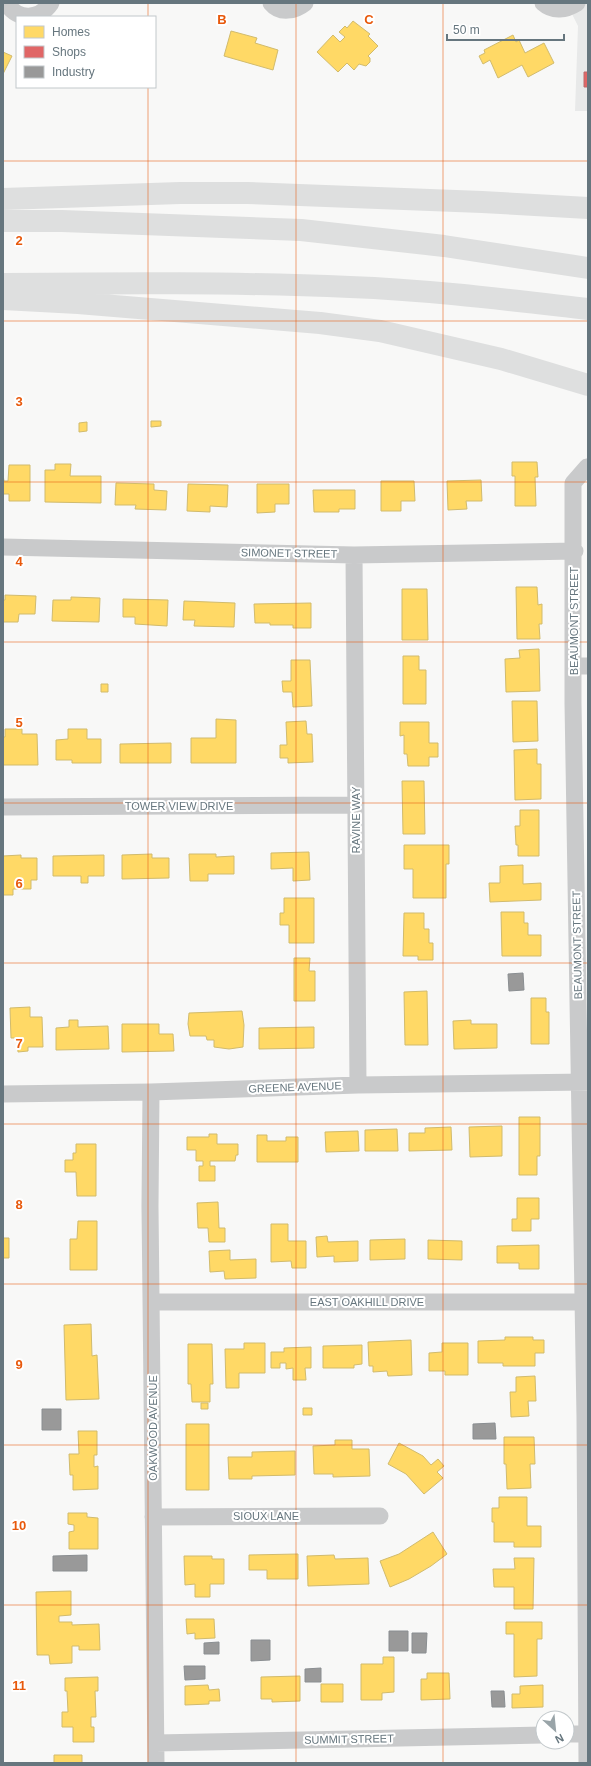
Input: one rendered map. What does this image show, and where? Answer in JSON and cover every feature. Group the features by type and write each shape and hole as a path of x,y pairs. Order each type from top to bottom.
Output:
{"highway":[{"path":"3,199 180,193 247,193 482,202 588,208"},
{"path":"3,221 62,221 301,230 444,246 588,268"},
{"path":"3,284 176,282 352,287 475,296 588,309"},
{"path":"3,299 101,305 312,322 380,331 451,346 588,384"}],"street":[{"path":"6,3 16,13 27,16"},
{"path":"34,16 47,9 51,3"},
{"path":"271,3 282,10 299,8 305,3"},
{"path":"543,3 554,9 570,7 577,3"},
{"name":"BEAUMONT STREET","path":"586,467 574,483 574,551 581,666 584,1082 583,1302 587,1763"},
{"name":"SIMONET STREET","path":"3,547 354,555 574,551"},
{"name":"RAVINE WAY","path":"354,555 358,1085"},
{"name":"TOWER VIEW DRIVE","path":"3,807 356,805"},
{"name":"GREENE AVENUE","path":"3,1094 151,1092 358,1085 584,1082"},
{"name":"OAKWOOD AVENUE","path":"151,1092 150,1206 153,1517 156,1644 156,1763"},
{"name":"EAST OAKHILL DRIVE","path":"152,1302 583,1302"},
{"name":"SIOUX LANE","path":"153,1517 380,1516"},
{"path":"575,1734 587,1734"},
{"name":"SUMMIT STREET","path":"156,1743 535,1735"}],"shaded area":[{"path":"584,3 588,3 588,111 575,111 578,26 572,14"}],"building: Homes":[{"path":"353,21 370,34 368,36 378,46 368,56 370,58 370,62 366,66 359,64 354,70 347,63 338,72 317,52 333,35 340,42 345,37 339,32 345,26 347,28"},
{"path":"231,31 257,38 255,43 278,50 273,70 224,56"},
{"path":"513,35 516,42 519,40 525,53 544,43 554,63 528,77 522,65 498,78 490,60 483,64 479,56 485,53 484,50"},
{"path":"3,52 12,56 3,74"},
{"path":"151,421 161,421 161,426 151,427"},
{"path":"87,422 87,431 79,432 79,423"},
{"path":"512,462 537,462 538,477 535,477 536,506 515,506 515,476 512,476"},
{"path":"55,464 71,464 70,476 101,476 101,503 45,502 45,470 55,470"},
{"path":"9,465 30,465 30,501 9,501 9,494 3,494 3,475 4,481 8,481"},
{"path":"481,480 482,501 466,501 467,509 448,510 447,481"},
{"path":"381,481 414,481 415,501 401,501 401,511 381,511"},
{"path":"116,483 154,484 154,490 167,491 166,510 135,509 136,505 115,505"},
{"path":"188,484 228,485 227,507 210,506 210,512 187,511"},
{"path":"257,484 289,484 289,504 275,504 275,512 257,513"},
{"path":"313,490 355,490 355,509 339,509 339,512 314,512"},
{"path":"516,587 537,587 538,605 542,604 542,624 539,624 540,639 517,639"},
{"path":"402,589 427,589 428,640 402,640"},
{"path":"5,595 36,596 35,614 19,614 18,622 3,622 3,600 5,600"},
{"path":"71,597 100,598 99,622 52,621 53,600 71,600"},
{"path":"123,599 168,600 167,626 135,624 135,617 123,617"},
{"path":"184,601 235,603 234,627 194,626 195,620 183,620"},
{"path":"311,603 311,628 293,628 293,625 270,625 270,623 255,623 254,604"},
{"path":"539,649 540,691 506,692 505,659 520,658 519,650"},
{"path":"403,656 419,656 419,670 426,670 426,704 403,704"},
{"path":"291,660 310,660 312,706 293,707 292,692 283,692 282,681 291,681"},
{"path":"101,684 108,684 108,692 101,692"},
{"path":"512,701 537,701 538,741 513,742"},
{"path":"216,719 236,720 236,763 191,763 191,738 216,738"},
{"path":"306,721 307,734 312,734 313,762 288,763 288,758 280,758 280,745 287,745 286,722"},
{"path":"400,722 429,722 429,743 438,743 438,757 429,757 429,766 408,766 407,754 404,754 404,735 400,736"},
{"path":"5,729 22,729 22,734 37,734 38,765 3,765 3,737 5,737"},
{"path":"68,729 87,729 87,739 101,739 101,763 72,763 72,760 56,760 56,740 68,739"},
{"path":"171,743 171,763 120,763 120,744"},
{"path":"537,749 537,764 541,764 541,799 515,800 514,750"},
{"path":"402,781 424,781 425,834 403,834"},
{"path":"520,810 539,810 539,856 518,856 515,826 520,826"},
{"path":"404,845 449,845 449,864 446,864 446,898 413,898 413,869 404,869"},
{"path":"309,852 310,880 293,881 293,868 271,869 271,853"},
{"path":"152,854 152,858 169,858 169,878 122,879 122,855"},
{"path":"189,854 216,854 216,857 234,856 234,874 208,874 208,881 190,881"},
{"path":"21,855 21,858 37,858 37,880 31,880 31,889 13,889 13,895 3,895 3,856"},
{"path":"104,855 104,876 88,876 88,883 81,883 81,876 53,876 53,856"},
{"path":"523,865 523,884 541,883 541,900 490,902 489,883 500,883 500,866"},
{"path":"284,898 314,898 314,943 289,943 289,925 280,925 280,913 284,913"},
{"path":"501,912 524,912 524,923 528,923 528,935 541,935 541,956 502,956"},
{"path":"404,913 424,913 424,929 429,929 429,943 433,943 433,960 418,960 418,956 403,956"},
{"path":"294,958 310,958 309,971 315,971 315,1001 294,1001"},
{"path":"427,991 428,1045 405,1045 404,992"},
{"path":"531,998 546,998 546,1012 549,1012 549,1044 531,1044"},
{"path":"30,1007 30,1017 42,1017 43,1047 28,1047 28,1051 18,1052 17,1038 11,1038 10,1008"},
{"path":"242,1011 244,1025 243,1047 229,1049 214,1047 214,1040 207,1040 206,1036 190,1036 188,1024 189,1013"},
{"path":"69,1020 78,1020 78,1027 108,1026 109,1049 56,1050 56,1028 69,1027"},
{"path":"471,1020 471,1024 497,1024 497,1048 454,1049 453,1021"},
{"path":"122,1024 159,1024 159,1034 173,1034 174,1051 122,1052"},
{"path":"314,1027 314,1048 259,1049 259,1028"},
{"path":"519,1117 540,1117 540,1156 537,1156 537,1175 519,1175"},
{"path":"502,1126 502,1156 470,1157 469,1127"},
{"path":"451,1127 452,1150 409,1151 409,1133 425,1133 425,1128"},
{"path":"397,1129 398,1151 365,1151 365,1130"},
{"path":"358,1131 359,1151 326,1152 325,1132"},
{"path":"209,1134 217,1134 217,1144 238,1144 238,1155 236,1155 235,1161 210,1161 210,1166 215,1166 215,1181 199,1181 199,1166 203,1166 203,1161 196,1161 196,1150 187,1150 187,1137 209,1137"},
{"path":"257,1135 267,1135 267,1141 286,1141 286,1137 298,1137 298,1162 257,1162"},
{"path":"76,1144 96,1144 96,1196 77,1196 76,1172 65,1172 65,1160 73,1160 73,1153 76,1153"},
{"path":"517,1198 539,1198 539,1219 531,1219 531,1231 512,1231 512,1219 517,1219"},
{"path":"218,1202 219,1228 225,1228 225,1242 209,1242 208,1228 198,1228 197,1203"},
{"path":"78,1221 97,1221 97,1270 70,1270 70,1239 77,1239"},
{"path":"271,1224 288,1224 288,1241 306,1241 306,1268 292,1268 291,1261 271,1262"},
{"path":"327,1236 328,1242 358,1241 358,1261 334,1262 334,1256 317,1257 316,1237"},
{"path":"3,1238 9,1238 9,1258 3,1258"},
{"path":"405,1239 405,1259 370,1260 370,1240"},
{"path":"428,1240 462,1241 462,1260 428,1259"},
{"path":"539,1245 539,1269 519,1269 519,1263 497,1263 497,1246"},
{"path":"230,1250 230,1260 256,1259 256,1278 225,1279 224,1271 210,1272 209,1251"},
{"path":"91,1324 92,1356 97,1355 99,1399 66,1400 64,1325"},
{"path":"505,1337 533,1337 533,1340 544,1340 544,1353 535,1353 535,1366 503,1366 503,1363 478,1363 478,1341 505,1340"},
{"path":"411,1340 412,1375 388,1376 387,1371 373,1372 373,1366 369,1366 368,1342"},
{"path":"244,1343 265,1343 265,1373 239,1373 239,1388 226,1388 225,1349 244,1349"},
{"path":"442,1343 468,1343 468,1375 445,1375 445,1371 429,1371 429,1353 442,1352"},
{"path":"188,1344 212,1344 213,1384 210,1384 210,1402 192,1402 191,1384 188,1384"},
{"path":"362,1345 362,1364 354,1365 354,1368 323,1368 323,1346"},
{"path":"311,1347 311,1368 305,1368 306,1380 293,1380 293,1368 286,1369 286,1363 280,1363 280,1368 271,1368 271,1352 284,1352 284,1348"},
{"path":"535,1376 536,1401 528,1401 529,1416 511,1417 510,1392 516,1392 516,1377"},
{"path":"201,1403 208,1403 208,1409 201,1409"},
{"path":"303,1408 312,1408 312,1415 303,1415"},
{"path":"186,1424 209,1424 209,1490 186,1490"},
{"path":"78,1431 97,1431 97,1455 94,1455 94,1467 98,1466 98,1489 73,1490 73,1475 70,1475 69,1454 79,1454"},
{"path":"504,1437 534,1437 535,1464 530,1464 531,1488 507,1489 506,1464 504,1464"},
{"path":"335,1440 352,1440 352,1449 369,1449 370,1476 333,1477 333,1474 314,1474 313,1446 335,1445"},
{"path":"399,1443 423,1456 431,1465 438,1459 444,1466 437,1472 443,1478 424,1494 406,1474 388,1464"},
{"path":"295,1451 295,1475 252,1476 252,1479 229,1479 228,1457 252,1457 252,1452"},
{"path":"499,1497 527,1497 527,1526 541,1526 541,1547 514,1547 514,1542 494,1542 492,1508 499,1508"},
{"path":"68,1513 87,1513 87,1517 98,1518 98,1549 69,1549 69,1532 74,1531 74,1525 68,1524"},
{"path":"433,1532 447,1554 431,1566 409,1579 390,1587 380,1561 399,1554"},
{"path":"298,1554 298,1579 267,1579 267,1570 249,1570 249,1555"},
{"path":"334,1555 335,1559 368,1558 369,1584 308,1586 307,1556"},
{"path":"184,1556 212,1556 212,1559 224,1559 224,1584 210,1584 210,1597 195,1597 195,1584 185,1585"},
{"path":"514,1558 534,1558 533,1609 514,1609 514,1587 494,1587 493,1569 515,1569"},
{"path":"71,1591 71,1615 59,1616 59,1622 72,1622 72,1625 99,1624 100,1650 79,1650 79,1646 72,1646 72,1663 50,1664 49,1655 37,1655 36,1592"},
{"path":"186,1619 214,1619 215,1638 195,1639 195,1633 187,1634"},
{"path":"506,1622 542,1622 542,1639 537,1639 537,1676 514,1677 514,1634 506,1634"},
{"path":"383,1657 394,1657 394,1692 382,1693 382,1700 361,1700 361,1664 383,1664"},
{"path":"427,1673 449,1673 450,1699 421,1700 421,1679 427,1679"},
{"path":"300,1676 300,1701 272,1702 272,1699 261,1699 261,1677"},
{"path":"98,1677 98,1691 95,1691 96,1717 91,1717 91,1727 94,1727 94,1742 73,1742 73,1727 62,1727 62,1712 68,1712 65,1678"},
{"path":"321,1684 343,1684 343,1702 321,1702"},
{"path":"208,1685 209,1690 219,1689 220,1701 209,1701 209,1704 185,1705 185,1686"},
{"path":"543,1685 543,1707 512,1708 512,1694 520,1694 520,1686"},
{"path":"54,1755 82,1755 82,1763 54,1763"}],"building: Shops":[{"path":"584,72 588,72 588,87 584,87"}],"building: Industry":[{"path":"523,973 524,990 509,991 508,974"},
{"path":"42,1409 61,1409 61,1430 42,1430"},
{"path":"495,1423 496,1439 473,1439 473,1424"},
{"path":"87,1555 87,1571 53,1571 53,1556"},
{"path":"389,1631 408,1631 408,1651 389,1651"},
{"path":"412,1633 427,1633 426,1653 412,1653"},
{"path":"251,1640 270,1640 270,1660 251,1661"},
{"path":"219,1642 219,1654 204,1654 204,1643"},
{"path":"184,1666 205,1666 205,1679 185,1680"},
{"path":"321,1668 321,1682 305,1682 305,1669"},
{"path":"491,1691 504,1691 505,1707 492,1707"}]}
